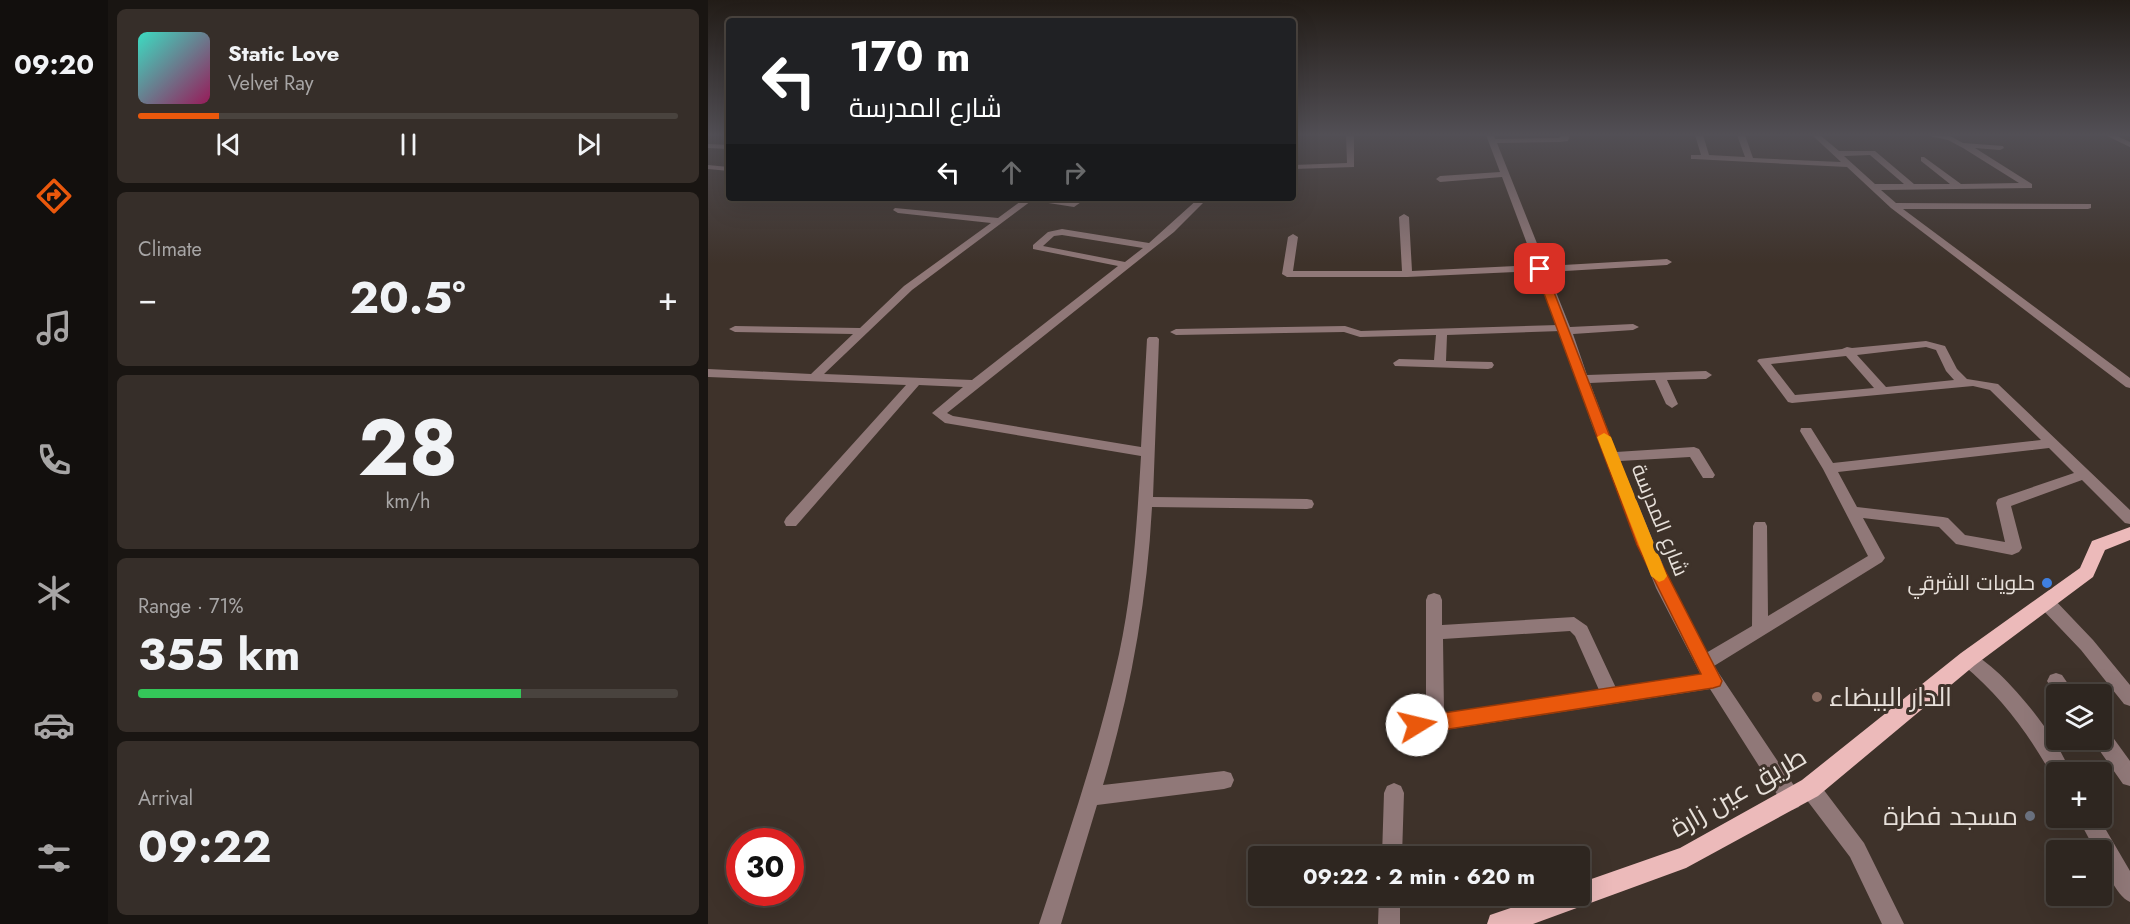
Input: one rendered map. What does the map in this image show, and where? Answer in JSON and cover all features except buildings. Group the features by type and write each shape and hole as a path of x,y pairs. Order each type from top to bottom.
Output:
{"main road":[{"name":"طريق عين زارة","path":"1590,891 1686,857 1792,800 1810,788 1968,659 2087,572 2098,546 2130,533"},
{"name":"طريق عين زارة","path":"1499,924 1549,906"}],"street":[{"path":"1440,179 1451,178"},
{"name":"شارع المدرسة","path":"1506,178 1645,545 1703,664 1792,800"},
{"path":"1861,178 1894,206 2130,384"},
{"path":"1902,178 1911,186"},
{"path":"1948,178 1958,186"},
{"path":"1871,187 2029,186 2017,178"},
{"path":"813,378 930,269 1027,201"},
{"path":"1052,201 1074,204 1078,201"},
{"path":"1146,452 950,420 939,416 942,408 1151,246 1201,201"},
{"path":"1894,206 2088,206"},
{"path":"898,210 1000,221"},
{"path":"1404,217 1407,274"},
{"path":"1127,265 1036,247 1051,234 1062,232 1151,246"},
{"path":"1293,237 1287,274 1407,274 1667,262"},
{"path":"1176,332 1345,329 1360,334 1633,327"},
{"path":"735,328 861,332"},
{"path":"1440,364 1442,332"},
{"path":"1050,924 1111,726 1134,614 1145,502 1153,339"},
{"path":"1964,383 1952,371 1941,348 1933,345 1847,350 1763,361 1792,399 1883,391 1964,383 1973,382 1994,387 2130,519"},
{"path":"1847,350 1883,391"},
{"path":"1399,363 1488,365"},
{"path":"708,373 973,384"},
{"path":"1583,379 1706,375"},
{"path":"1660,377 1672,404"},
{"path":"791,522 915,382"},
{"path":"1703,664 1760,627 1877,558 1854,512 1806,431"},
{"path":"1829,468 2052,443"},
{"path":"1613,457 1694,452 1708,475"},
{"path":"1854,512 1943,522 1961,540 2012,549 2014,548 2003,503 2085,474"},
{"path":"1145,502 1307,504"},
{"path":"1760,526 1760,627"},
{"path":"1434,600 1435,722"},
{"path":"2046,602 2086,645 2130,699"},
{"path":"1434,633 1574,624 1581,631 1611,696"},
{"path":"1968,659 1995,680 2022,709 2055,762"},
{"path":"1399,728 1713,681"},
{"path":"2111,750 2130,777"},
{"path":"1091,796 1224,780"},
{"path":"1810,788 1857,850 1893,924"},
{"path":"1392,846 1394,793"},
{"path":"2094,828 2130,891"},
{"path":"1389,924 1390,906"}],"slow traffic":[{"path":"1604,437 1659,576"}],"place":[{"name":"حلويات الشرقي","path":"2047,583"},
{"name":"الدار البيضاء","path":"1817,697"},
{"name":"مسجد فطرة","path":"2030,816"}],"route":[{"path":"1417,725 1713,681 1664,588 1645,545 1613,457 1597,422 1566,331 1540,269"}]}
